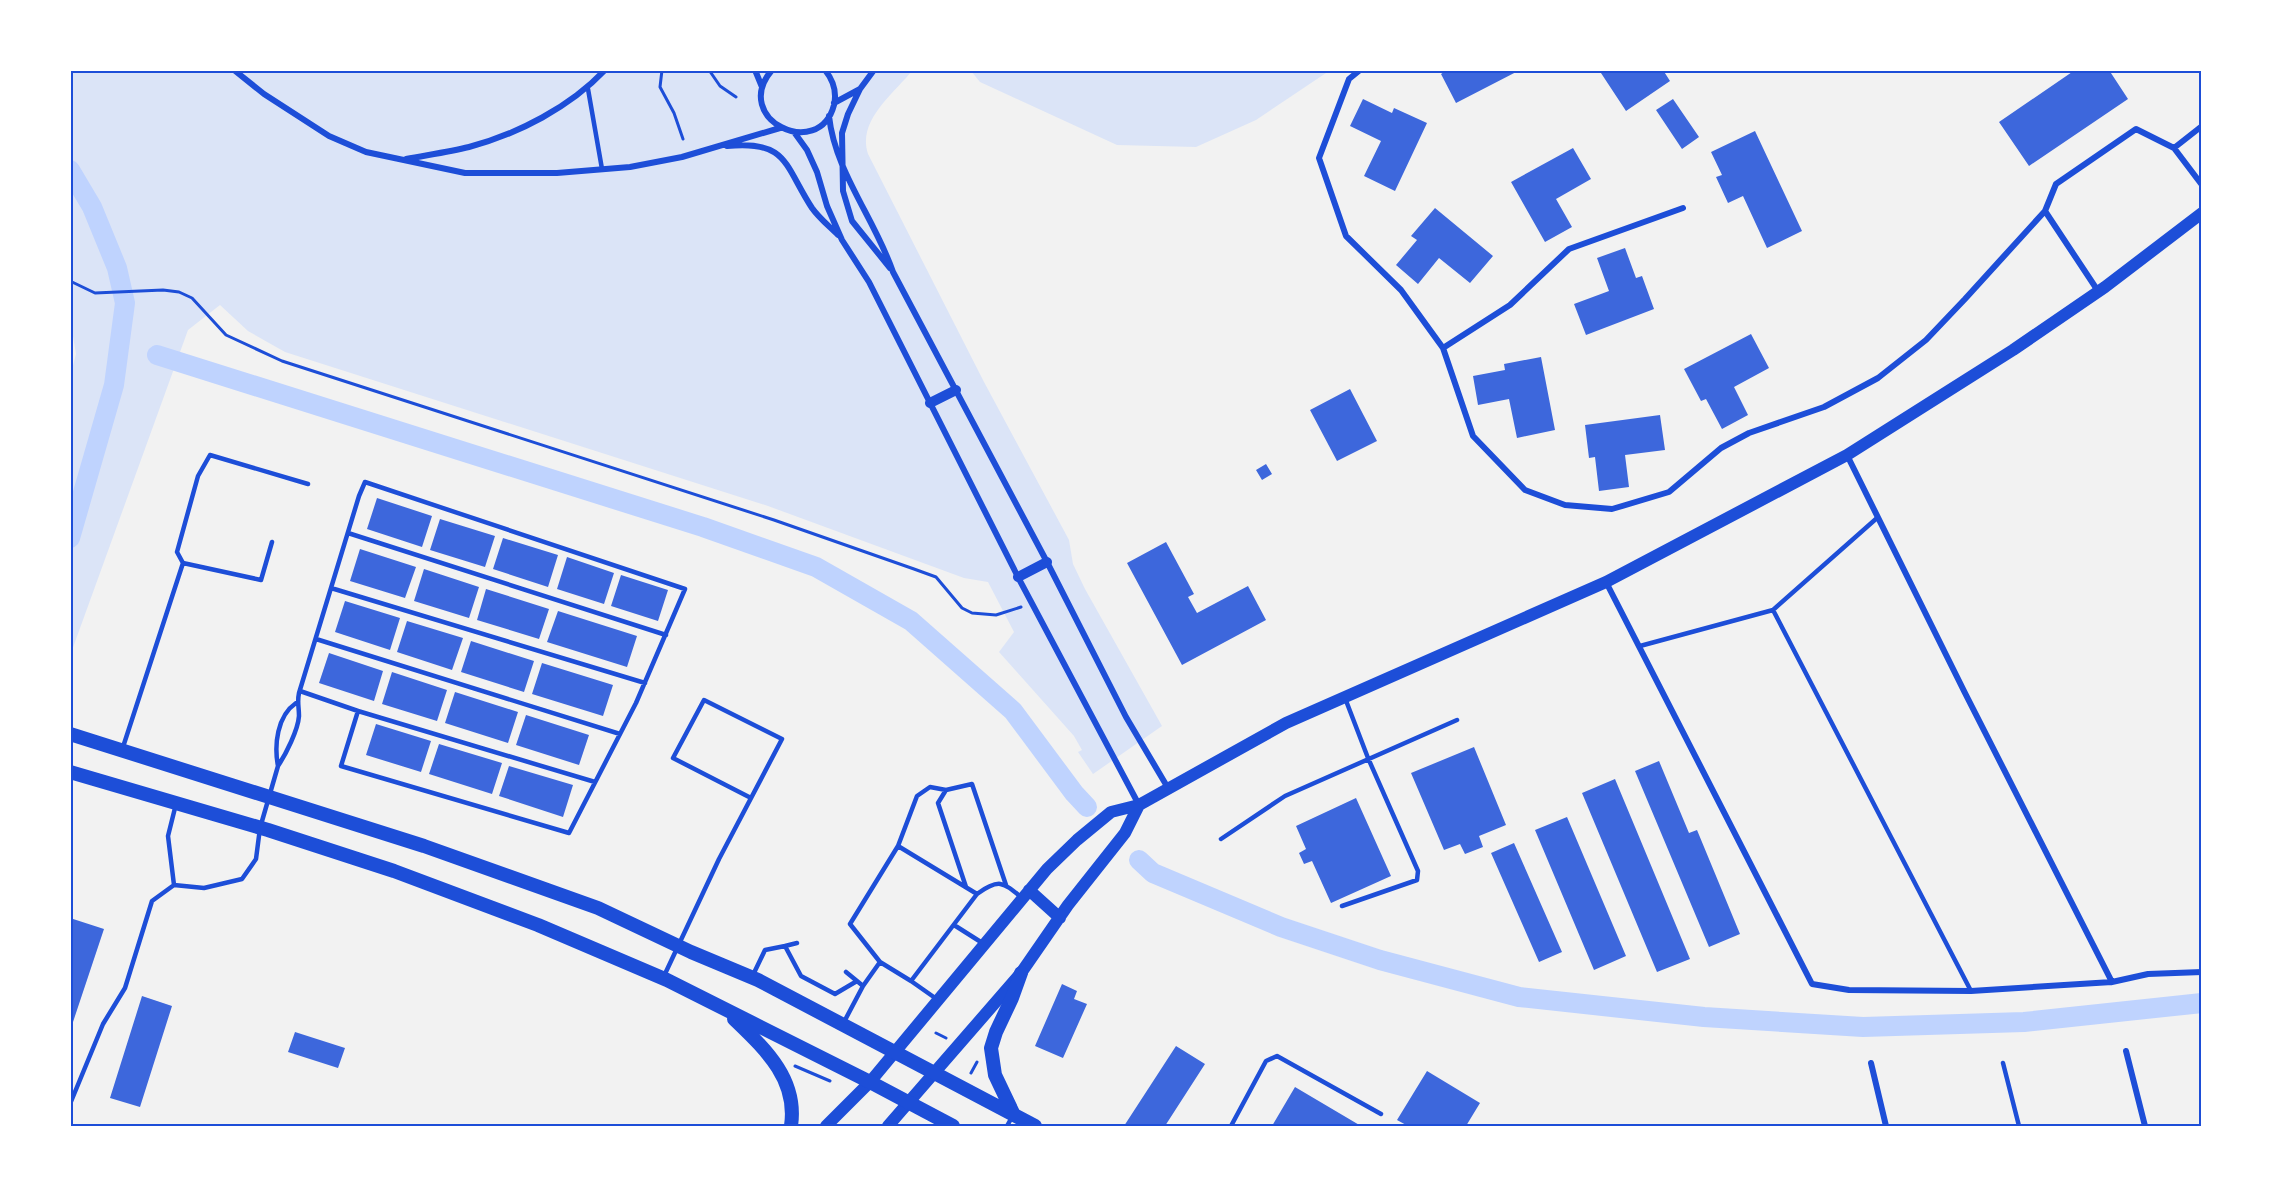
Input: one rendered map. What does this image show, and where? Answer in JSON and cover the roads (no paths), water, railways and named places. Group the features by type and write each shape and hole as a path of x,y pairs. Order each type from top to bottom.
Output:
{"main road":[{"path":"826,1126 896,1052 1025,894 1077,840 1111,812 1138,805 1286,723 1606,582 1847,455 2013,350 2098,291 2202,213"},
{"path":"70,734 424,846 598,908 678,946 752,977 936,1073 1010,1121 1035,1126"},
{"path":"70,772 260,828 394,871 538,925 663,978 953,1126"},
{"path":"888,1126 910,1104 1021,973 1125,833 1138,805"},
{"path":"1025,894 1060,918"},
{"path":"1010,1121 995,1075 991,1048 1021,973"},
{"path":"724,1009 760,1044 780,1068 791,1098 791,1126"}],"street":[{"path":"234,70 264,94 329,136 366,152 465,173 557,173 640,165 714,148 780,128"},
{"path":"402,159 469,147 507,134 559,108 588,89 605,70"},
{"path":"755,70 762,87 764,110 780,128 794,132 813,129 829,116"},
{"path":"762,87 772,70"},
{"path":"825,70 833,82 834,103 829,116 831,133 842,165 886,253 893,272 1047,562 1126,717 1168,788"},
{"path":"874,70 860,89 842,133 843,191 852,220 893,272"},
{"path":"1360,70 1348,79 1319,158 1346,236 1401,290 1443,348 1473,436 1525,490 1566,505 1612,509 1669,492 1720,448 1749,433 1824,407 1878,378 1926,340 2045,211 2056,184 2136,129 2174,148 2202,185"},
{"path":"834,103 860,89"},
{"path":"2174,148 2202,126"},
{"path":"794,132 807,150 817,172 827,206 842,240 868,282 1018,577 1138,805"},
{"path":"714,148 744,145 759,146 774,151 787,163 813,210 842,240"},
{"path":"1443,348 1510,305 1569,249 1683,208"},
{"path":"2045,211 2098,291"},
{"path":"930,403 956,390"},
{"path":"1847,455 2112,982"},
{"path":"1018,577 1047,562"},
{"path":"1606,582 1812,984 1849,990 1971,991 2112,982 2148,974 2202,972"},
{"path":"2126,1051 2145,1126"},
{"path":"1871,1063 1886,1126"}],"lane":[{"path":"588,89 602,169"},
{"path":"272,542 261,580 183,562 177,552 198,476 210,455 308,484"},
{"path":"278,766 274,748 286,711 296,703 300,692 348,533 366,482 685,589 645,683 569,833 341,766 358,711"},
{"path":"1640,646 1773,610 1877,518"},
{"path":"348,533 666,635"},
{"path":"122,750 183,562"},
{"path":"331,588 645,683"},
{"path":"1773,610 1971,991"},
{"path":"316,639 620,734"},
{"path":"300,692 595,782"},
{"path":"1342,906 1417,880 1418,871 1368,758 1345,698"},
{"path":"663,978 719,859 782,739 705,700 673,758 751,798"},
{"path":"70,1104 103,1024 124,988 152,901 174,885 204,888 242,879 256,860 260,828 278,766 288,750 299,717 296,703"},
{"path":"1221,839 1285,796 1457,720"},
{"path":"843,927 850,924 898,846 917,796 930,787 946,790 972,784 1006,885"},
{"path":"946,790 938,803 966,887"},
{"path":"174,885 168,836 176,804"},
{"path":"898,846 977,894"},
{"path":"911,981 977,894 990,885 1006,885 1025,894"},
{"path":"850,924 880,962 938,1000"},
{"path":"954,925 984,944"},
{"path":"752,977 765,950 797,943"},
{"path":"785,946 801,976 836,994 857,981"},
{"path":"843,1024 863,986 880,962"},
{"path":"846,972 863,986"},
{"path":"1231,1126 1266,1061 1276,1056 1381,1114"},
{"path":"2003,1063 2019,1126"}],"waterway":[{"path":"70,170 92,207 117,268 125,303 114,385 70,538"},
{"path":"157,355 703,527 816,567 911,621 1013,711 1087,807"},
{"path":"1139,860 1153,873 1281,927 1380,960 1519,997 1704,1017 1863,1027 2024,1022 2202,1003"}]}
